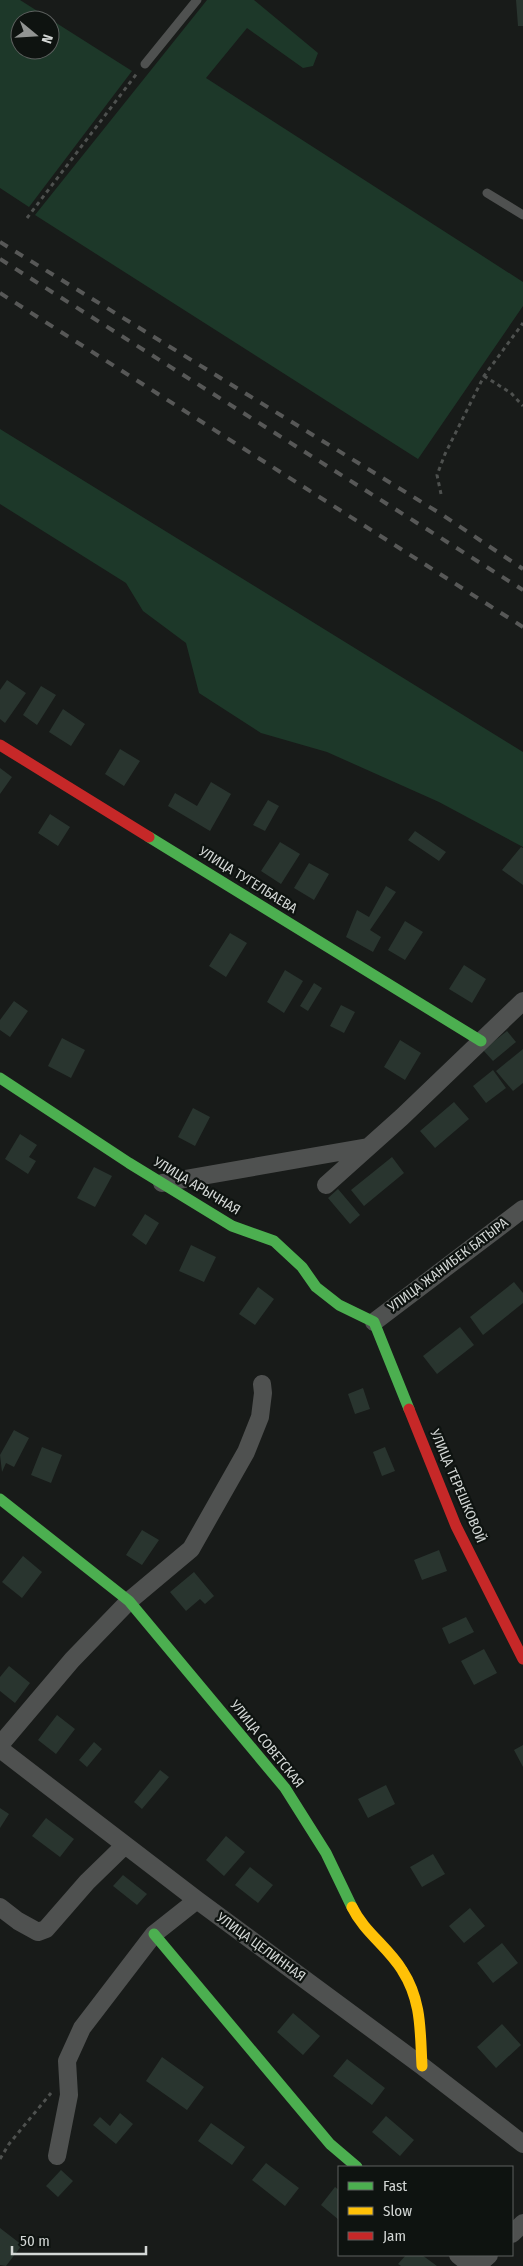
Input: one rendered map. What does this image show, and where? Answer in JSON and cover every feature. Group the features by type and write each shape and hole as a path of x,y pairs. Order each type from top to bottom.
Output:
{"street":[{"name":"УЛИЦА ТУГЕЛБАЕВА","path":"0,744 481,1042"},
{"path":"326,1185 523,1001"},
{"name":"УЛИЦА АРЫЧНАЯ","path":"0,1078 232,1226 274,1241 302,1267 316,1287 339,1305 374,1322"},
{"path":"162,1183 368,1147"},
{"name":"УЛИЦА ЖАНИБЕК БАТЫРА","path":"374,1322 523,1209"},
{"name":"УЛИЦА ТЕРЕШКОВОЙ","path":"374,1322 456,1526 523,1659"},
{"path":"0,1747 72,1660 129,1601 191,1549 246,1452 260,1417 263,1393 262,1384"},
{"name":"УЛИЦА СОВЕТСКАЯ","path":"0,1499 129,1601 285,1788 326,1853 357,1918 402,1969 419,2008 422,2066"},
{"name":"УЛИЦА ЦЕЛИННАЯ","path":"0,1747 197,1900 422,2066 523,2144"},
{"path":"0,1907 18,1921 38,1932 46,1929 87,1882 125,1845"},
{"path":"57,2156 69,2095 67,2061 82,2028 154,1934 197,1900"},
{"path":"154,1934 330,2144 356,2166"},
{"path":"513,2233 523,2223"},
{"path":"459,2256 472,2266"},
{"path":"477,2266 488,2256"}],"lane":[{"path":"145,64 197,0"},
{"path":"487,193 523,215"}],"path":[{"path":"27,218 145,64"},
{"path":"441,494 437,475 445,454 484,376 523,323"},
{"path":"484,376 511,393 523,406"},
{"path":"0,2159 67,2073"}],"green space":[{"path":"0,0 20,0 36,10 10,10 10,60 60,60 60,25 132,71 29,207 0,188"},
{"path":"207,0 254,0 318,53 313,66 303,68 247,28 206,78 523,282 523,306 418,459 35,215"},
{"path":"0,429 523,752 523,847 439,802 327,752 261,733 199,693 186,643 143,611 126,583 0,504"}],"building":[{"path":"516,0 523,0 523,26 518,26"},
{"path":"7,680 26,693 5,723 0,719 0,690"},
{"path":"41,686 56,695 37,725 23,715"},
{"path":"63,709 85,724 71,746 49,732"},
{"path":"120,749 140,761 124,786 105,774"},
{"path":"0,768 12,777 0,794"},
{"path":"211,782 231,794 210,831 168,806 175,793 197,806"},
{"path":"268,800 279,806 265,831 253,825"},
{"path":"50,814 70,827 58,846 38,833"},
{"path":"415,831 446,852 439,861 408,840"},
{"path":"280,842 300,854 281,884 261,871"},
{"path":"521,847 523,848 523,885 502,870"},
{"path":"309,863 329,874 314,900 294,888"},
{"path":"386,886 396,892 370,930 381,937 373,952 346,937 357,910 369,917"},
{"path":"405,921 423,932 405,960 388,950"},
{"path":"230,933 247,943 226,977 209,966"},
{"path":"464,965 486,979 472,1003 449,989"},
{"path":"285,970 303,981 284,1013 267,1002"},
{"path":"314,983 322,988 308,1011 300,1006"},
{"path":"14,1001 28,1011 10,1037 0,1030 0,1020"},
{"path":"341,1005 355,1012 344,1033 330,1026"},
{"path":"507,1031 516,1042 493,1061 483,1050"},
{"path":"62,1038 85,1050 71,1078 48,1066"},
{"path":"400,1040 421,1053 405,1080 384,1067"},
{"path":"523,1049 523,1083 513,1091 496,1071"},
{"path":"493,1070 506,1088 486,1103 473,1086"},
{"path":"454,1102 469,1119 435,1148 420,1131"},
{"path":"193,1108 210,1117 195,1146 178,1137"},
{"path":"20,1134 37,1145 29,1157 36,1161 28,1174 5,1159"},
{"path":"392,1157 404,1173 364,1206 351,1190"},
{"path":"94,1167 112,1176 95,1207 77,1198"},
{"path":"338,1189 360,1215 350,1224 328,1198"},
{"path":"145,1214 159,1223 146,1245 132,1235"},
{"path":"191,1245 216,1257 204,1282 179,1271"},
{"path":"514,1282 523,1293 523,1303 483,1335 470,1317"},
{"path":"258,1287 274,1299 255,1325 239,1314"},
{"path":"460,1327 474,1345 437,1374 423,1356"},
{"path":"363,1388 370,1409 355,1414 348,1394"},
{"path":"14,1430 29,1438 14,1467 6,1463 2,1472 0,1455"},
{"path":"42,1447 62,1455 51,1483 31,1475"},
{"path":"385,1447 395,1471 382,1476 373,1452"},
{"path":"142,1530 159,1540 142,1565 126,1555"},
{"path":"439,1550 447,1571 422,1580 414,1560"},
{"path":"23,1556 42,1572 22,1598 2,1582"},
{"path":"194,1572 214,1596 205,1604 200,1599 186,1611 170,1592"},
{"path":"466,1617 474,1632 449,1644 442,1628"},
{"path":"484,1649 497,1673 474,1685 461,1661"},
{"path":"9,1666 30,1683 15,1703 0,1691 0,1677"},
{"path":"57,1715 75,1729 56,1754 38,1740"},
{"path":"94,1742 102,1749 87,1767 79,1760"},
{"path":"523,1745 523,1767 514,1750"},
{"path":"160,1770 169,1777 142,1809 134,1802"},
{"path":"386,1785 395,1804 368,1818 358,1799"},
{"path":"0,1808 9,1814 0,1828"},
{"path":"46,1818 74,1839 60,1857 32,1836"},
{"path":"226,1836 245,1852 224,1876 206,1860"},
{"path":"433,1854 445,1874 422,1887 410,1867"},
{"path":"250,1867 273,1885 258,1903 235,1885"},
{"path":"123,1875 147,1894 137,1905 113,1886"},
{"path":"470,1908 485,1926 464,1943 449,1926"},
{"path":"502,1943 518,1963 493,1983 477,1963"},
{"path":"293,2013 320,2036 303,2055 277,2032"},
{"path":"502,2024 521,2045 496,2068 477,2047"},
{"path":"162,2057 204,2087 187,2110 146,2081"},
{"path":"347,2059 385,2088 372,2105 333,2076"},
{"path":"120,2113 133,2124 116,2144 93,2125 100,2117 110,2126"},
{"path":"386,2116 414,2140 400,2156 372,2132"},
{"path":"211,2123 245,2147 232,2165 198,2141"},
{"path":"266,2163 299,2188 285,2206 252,2180"},
{"path":"61,2170 73,2181 58,2197 46,2186"},
{"path":"335,2187 338,2189 338,2219 321,2205"},
{"path":"0,2228 22,2245 6,2266 0,2265"},
{"path":"405,2256 423,2256 437,2266 401,2266 398,2264"}],"railway":[{"path":"0,242 441,514 523,569"},
{"path":"0,259 523,590"},
{"path":"0,293 523,627"}],"traffic: fast":[{"path":"149,837 481,1041"},
{"path":"0,1078 129,1163 232,1226 274,1241 302,1267 316,1287 339,1305 374,1322 409,1409"},
{"path":"0,1499 129,1601 285,1788 326,1853 352,1907"},
{"path":"154,1934 330,2144 356,2166"}],"traffic: slow":[{"path":"352,1907 363,1924 390,1954 409,1982 419,2016 422,2066"}],"traffic: jam":[{"path":"0,745 149,837"},
{"path":"409,1409 456,1526 523,1659"}]}
